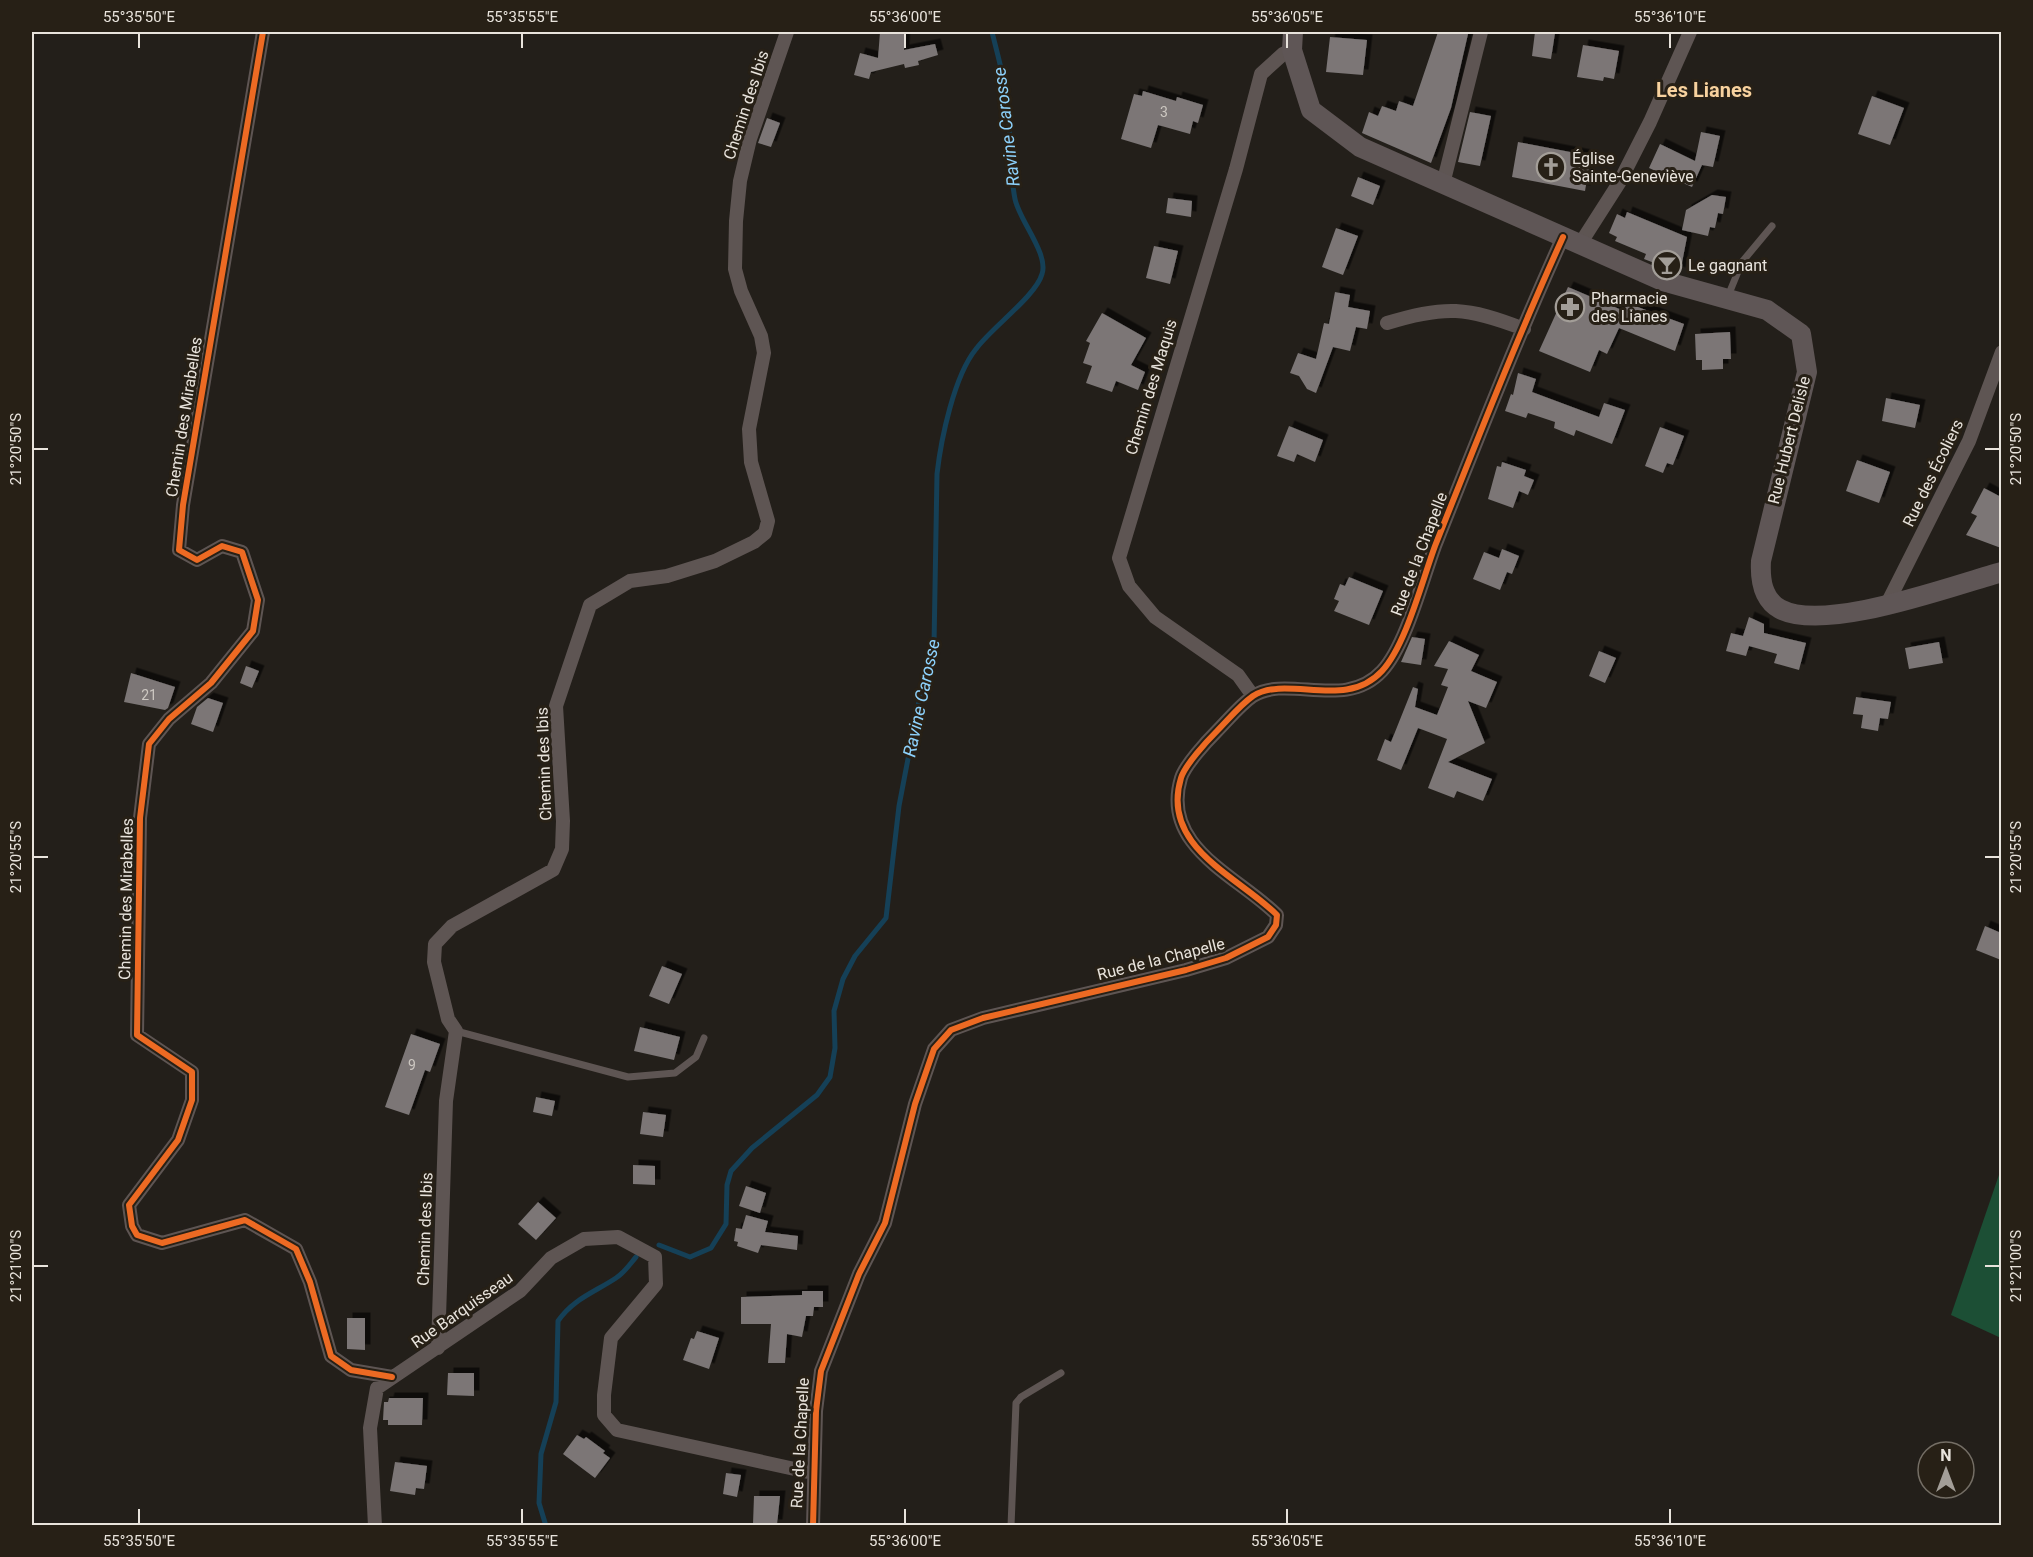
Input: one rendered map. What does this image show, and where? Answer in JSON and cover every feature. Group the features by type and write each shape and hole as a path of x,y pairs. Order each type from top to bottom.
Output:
{"main road":[{"name":"Rue Hubert Delisle","path":"1293,41 1311,111 1360,147 1663,281 1767,310 1801,334 1807,372 1761,561 1760,580 1768,599 1779,609 1804,617 1838,615 1887,604 2001,572"}],"street":[{"name":"Chemin des Mirabelles","path":"263,32 183,505 179,550 197,560 222,546 242,552 258,600 254,631 211,682 169,719 149,744 140,818 137,1035 192,1072 192,1100 178,1140 129,1205 132,1226 137,1235 162,1243 245,1220 296,1249 310,1282 332,1356 351,1370 392,1377"},
{"name":"Chemin des Ibis","path":"438,1348 446,1101 456,1031 448,1020 436,974 435,944 452,926 553,870 562,849 563,811 556,706 590,605 630,581 667,576 715,561 753,542 765,533 768,521 751,462 749,429 764,353 761,336 741,291 735,268 736,221 740,181 750,139 787,32"},
{"path":"1443,184 1481,32"},
{"name":"Rue de la Chapelle","path":"813,1526 813,1473 820,1371 859,1274 885,1223 915,1104 934,1049 951,1029 983,1018 1186,970 1226,958 1268,937 1276,925 1277,915 1263,901 1243,890 1208,861 1185,831 1177,805 1181,776 1209,739 1253,696 1273,690 1321,692 1354,689 1382,671 1401,640 1524,328 1572,241 1619,183 1650,122 1690,32"},
{"name":"Chemin des Maquis","path":"1253,696 1238,675 1155,617 1129,586 1119,558 1236,169 1261,74 1283,54 1293,41"},
{"path":"1387,323 1423,312 1452,309 1481,313 1524,328"},
{"name":"Rue des Écoliers","path":"1887,604 1969,441 2001,352"},
{"name":"Rue Barquisseau","path":"375,1526 370,1428 377,1388 520,1291 551,1258 584,1239 618,1237 655,1257 656,1284 611,1338 604,1395 604,1415 616,1430 813,1473"}],"lane":[{"path":"1727,299 1742,262 1772,226"},
{"path":"456,1031 628,1077 675,1073 696,1057 704,1038"},
{"path":"1011,1526 1016,1403 1021,1397 1061,1373"}],"green space":[{"path":"2001,1169 2002,1338 1951,1315"}],"building":[{"path":"880,32 905,32 904,50 935,44 938,55 918,61 919,65 905,68 904,64 871,72 869,79 854,75 860,53 878,58"},
{"path":"1438,32 1468,34 1451,108 1431,163 1362,133 1369,112 1378,116 1382,106 1396,111 1399,101 1413,106"},
{"path":"1535,32 1555,33 1551,59 1532,56"},
{"path":"1330,37 1367,40 1363,75 1326,72"},
{"path":"1583,45 1619,51 1614,79 1604,77 1603,81 1577,77"},
{"path":"1143,91 1176,101 1177,97 1203,105 1198,123 1193,121 1190,134 1158,125 1151,148 1121,139 1134,94 1142,96"},
{"path":"1872,96 1904,108 1890,145 1858,134"},
{"path":"1470,112 1491,116 1480,166 1458,162"},
{"path":"767,118 780,123 771,147 758,143"},
{"path":"1701,132 1720,136 1713,167 1702,165 1692,187 1649,168 1660,144 1695,161"},
{"name":"Église Sainte-Geneviève","path":"1518,142 1591,156 1585,191 1512,177"},
{"path":"1358,177 1380,186 1373,205 1351,196"},
{"path":"1712,195 1726,197 1723,214 1718,213 1715,228 1710,227 1708,236 1682,230 1686,210"},
{"path":"1168,198 1192,201 1191,217 1166,213"},
{"path":"1627,212 1687,237 1680,273 1644,259 1646,254 1615,241 1617,237 1609,233 1617,214 1625,218"},
{"path":"1336,228 1358,236 1343,275 1322,267"},
{"path":"1154,246 1178,251 1170,284 1146,278"},
{"path":"1568,287 1624,311 1627,303 1684,324 1675,351 1619,328 1607,354 1599,350 1590,372 1539,351"},
{"path":"1335,292 1350,295 1348,307 1370,311 1367,329 1356,327 1350,351 1333,347 1316,393 1307,389 1299,376 1290,373 1298,353 1316,359 1324,323 1329,324"},
{"path":"1102,313 1146,338 1131,365 1145,372 1138,390 1116,381 1112,392 1086,383 1092,366 1083,363 1090,343 1086,341"},
{"path":"1730,332 1731,359 1723,359 1723,369 1702,370 1702,360 1696,360 1695,334"},
{"path":"1518,373 1536,379 1532,392 1599,417 1604,403 1625,410 1612,444 1576,430 1574,436 1554,428 1555,422 1528,413 1526,418 1505,411 1511,394 1513,395"},
{"path":"1886,398 1920,405 1915,428 1882,421"},
{"path":"1289,426 1323,440 1315,462 1297,454 1294,462 1277,456"},
{"path":"1660,427 1684,436 1673,465 1667,463 1663,473 1645,466"},
{"path":"1857,460 1890,472 1879,503 1846,491"},
{"path":"1502,462 1526,470 1524,476 1534,480 1528,495 1519,491 1513,508 1488,499 1497,466 1501,467"},
{"path":"1984,488 2001,497 2001,548 1966,535 1977,516 1971,513"},
{"path":"1502,549 1519,556 1512,574 1507,572 1500,590 1473,579 1484,552 1499,558"},
{"path":"1349,577 1383,591 1369,625 1334,611 1339,601 1334,599 1340,584 1345,586"},
{"path":"1749,617 1764,624 1764,633 1806,643 1799,670 1774,663 1777,654 1749,646 1746,656 1726,651 1731,633 1743,636"},
{"path":"1412,637 1425,639 1421,665 1401,662"},
{"path":"1449,641 1479,655 1471,671 1497,682 1486,708 1468,701 1485,743 1448,762 1492,779 1483,801 1457,791 1454,798 1428,788 1447,739 1418,728 1401,770 1377,760 1385,739 1391,742 1413,687 1418,689 1415,707 1437,715 1448,687 1441,685 1448,669 1434,666"},
{"path":"1939,642 1943,663 1909,669 1905,648"},
{"path":"1599,651 1616,658 1605,683 1589,676"},
{"path":"246,666 259,671 252,688 240,683"},
{"path":"131,673 175,687 168,708 165,710 124,702"},
{"path":"1856,697 1891,702 1888,719 1880,718 1878,731 1861,728 1863,715 1853,714"},
{"path":"208,698 223,703 213,732 191,724 197,707"},
{"path":"1985,926 2001,933 2001,960 1976,950"},
{"path":"662,966 682,974 669,1004 649,996"},
{"path":"640,1027 680,1037 674,1060 634,1051"},
{"path":"411,1034 440,1044 430,1072 425,1070 409,1115 385,1107"},
{"path":"536,1097 555,1101 552,1116 533,1112"},
{"path":"643,1112 666,1115 663,1137 640,1134"},
{"path":"633,1165 655,1166 655,1185 633,1184"},
{"path":"746,1186 766,1193 760,1213 739,1206"},
{"path":"538,1202 556,1218 536,1240 518,1224"},
{"path":"746,1215 768,1221 765,1232 798,1236 797,1250 761,1245 758,1253 737,1246 738,1242 734,1241 736,1228 742,1229"},
{"path":"802,1291 823,1291 823,1307 814,1307 813,1316 806,1316 802,1337 787,1334 785,1363 768,1363 771,1324 741,1324 741,1297 802,1295"},
{"path":"347,1318 365,1318 365,1350 347,1349"},
{"path":"697,1331 719,1338 709,1369 683,1360 691,1338 694,1339"},
{"path":"448,1373 474,1373 474,1396 447,1395"},
{"path":"389,1398 423,1398 422,1425 388,1425 388,1420 383,1420 384,1402 388,1402"},
{"path":"577,1435 584,1439 586,1437 605,1451 603,1453 610,1458 595,1478 563,1454"},
{"path":"395,1462 427,1466 424,1489 416,1488 415,1495 390,1491"},
{"path":"726,1473 741,1475 737,1497 723,1494"},
{"path":"754,1496 780,1496 777,1525 753,1524"}],"waterway":[{"name":"Ravine Carosse","path":"659,1245 690,1257 711,1248 726,1224 727,1185 731,1171 752,1148 817,1095 830,1077 835,1048 834,1011 843,979 855,956 886,918 899,806 920,696 934,645 937,474 945,426 955,391 968,361 983,341 1031,292 1038,283 1043,266 1038,247 1015,199 1011,173 1008,107 992,32"},
{"name":"Ravine Carosse","path":"546,1526 539,1503 541,1454 556,1402 558,1321 577,1301 619,1276 636,1257"}],"cycle path":[{"path":"263,32 183,505 179,550 197,560 222,546 242,552 258,600 253,631 211,683 169,719 149,744 140,818 137,1035 192,1072 192,1100 178,1140 129,1205 132,1226 137,1235 162,1243 245,1220 296,1249 310,1282 331,1356 351,1370 392,1377"},
{"path":"813,1526 816,1411 821,1371 859,1274 885,1223 915,1104 934,1049 951,1030 983,1018 1186,970 1226,958 1268,937 1276,925 1277,915 1206,858 1192,841 1182,823 1177,802 1181,778 1202,747 1253,696 1267,690 1283,688 1334,691 1351,689 1367,683 1391,660 1413,612 1435,546 1497,391 1563,237"}],"place":[{"name":"Église Sainte-Geneviève","path":"1551,167"},
{"name":"Le gagnant","path":"1667,265"},
{"name":"Pharmacie des Lianes","path":"1570,307"}],"district":[{"name":"Les Lianes","path":"1704,90"}]}
